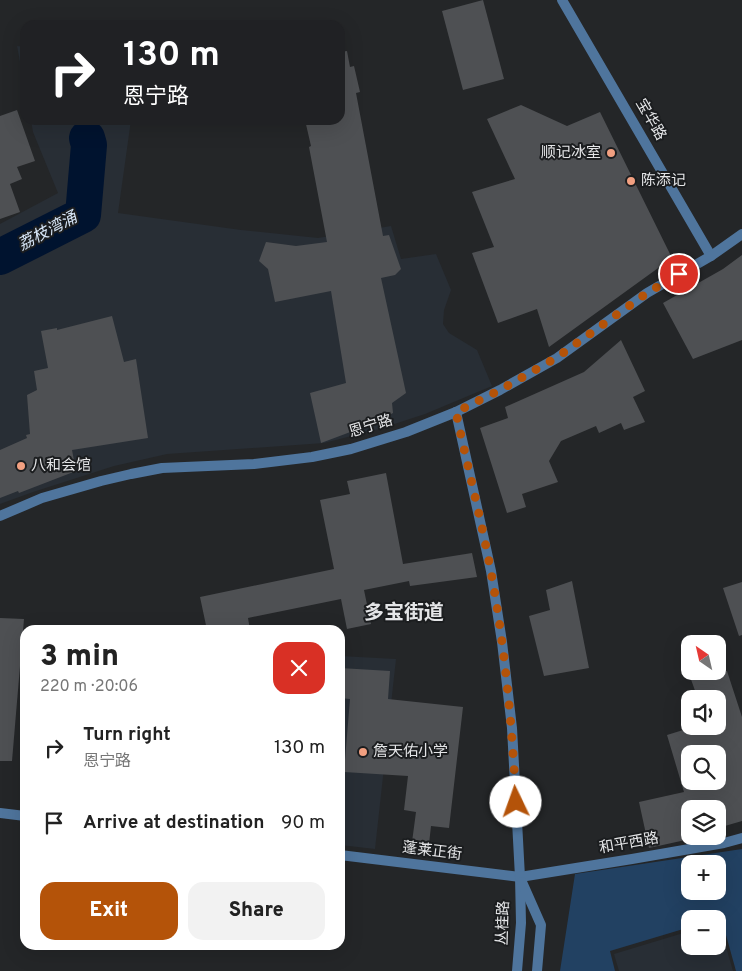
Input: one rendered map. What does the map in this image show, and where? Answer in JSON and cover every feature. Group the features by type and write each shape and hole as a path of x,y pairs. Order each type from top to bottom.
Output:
{"street":[{"name":"宝华路","path":"562,0 711,256"},
{"name":"恩宁路","path":"0,516 42,498 101,481 162,468 254,464 312,457 351,449 406,432 456,412 500,390 556,358 647,293 711,256 742,234"},
{"name":"丛桂路","path":"456,412 491,571 512,728 521,923 517,971"},
{"path":"0,813 20,815"},
{"name":"和平西路","path":"520,877 632,859 742,838"},
{"name":"蓬莱正街","path":"345,856 520,877"},
{"name":"丛桂路","path":"520,877 541,925 537,971"}],"shaded area":[{"path":"17,46 20,46 20,62"},
{"path":"32,125 130,125 118,213 241,230 318,238 391,226 401,259 436,254 451,290 444,310 443,324 449,333 477,350 492,386 425,414 379,429 324,443 167,454 114,466 0,504 0,224 58,193"},
{"name":"詹天佑小学","path":"345,656 396,659 375,849 345,846"},
{"path":"742,849 742,971 736,971 726,935 726,910 681,910 681,930 610,951 615,971 560,971 575,874 681,858 681,900 726,900 726,855 702,855"},
{"path":"681,934 681,955 726,955 726,947 733,971 619,971 614,954"}],"building":[{"path":"483,0 504,79 463,90 442,11"},
{"path":"345,51 347,51 350,67 354,66 360,92 356,93 383,236 389,235 401,269 395,275 381,278 406,393 392,403 393,413 369,425 321,443 310,393 346,383 331,291 275,302 268,269 259,261 266,242 296,246 327,242 306,125 345,125"},
{"path":"521,105 567,126 600,112 672,258 549,347 537,309 498,323 472,253 494,247 472,192 515,179 487,119"},
{"path":"17,110 20,125 22,125 35,161 17,167 22,179 10,184 20,212 0,219 0,116"},
{"path":"742,255 742,340 693,359 663,303 723,269"},
{"path":"112,316 124,362 136,359 148,438 72,450 76,471 19,493 18,491 0,498 0,450 27,438 26,435 30,434 27,395 37,390 34,371 48,368 41,331 57,328 57,330"},
{"path":"621,340 645,391 633,397 645,422 624,430 621,423 599,433 596,426 561,441 549,461 558,482 522,494 526,507 507,513 480,428 508,418 505,407 584,372"},
{"path":"386,473 403,564 472,553 477,577 410,586 409,581 364,590 371,624 347,629 341,599 248,618 249,625 206,625 200,597 334,569 320,500 350,494 347,481"},
{"path":"572,581 589,668 544,676 529,616 550,610 546,590"},
{"path":"742,582 742,635 739,636 723,588"},
{"path":"0,618 24,619 23,625 20,625 20,666 12,761 0,761"},
{"path":"345,668 390,671 388,699 463,707 449,828 431,826 429,844 412,842 416,812 404,810 408,776 345,772 350,699 345,698"},
{"path":"727,671 742,717 742,821 726,826 726,800 681,800 681,841 649,848 639,802 684,792 683,790 726,790 726,745 681,745 681,782 667,735 681,731 681,735 726,735 726,690 695,690 691,680 726,680"}],"waterway":[{"name":"荔枝湾涌","path":"0,257 83,215 89,145 87,138"}],"place":[{"name":"顺记冰室","path":"611,153"},
{"name":"陈添记","path":"631,181"},
{"name":"八和会馆","path":"21,466"},
{"name":"詹天佑小学","path":"363,752"}],"district":[{"name":"多宝街道","path":"404,614"}],"route":[{"path":"516,802 512,728 502,642 491,571 456,412 500,390 556,358 647,293 679,274"}]}
